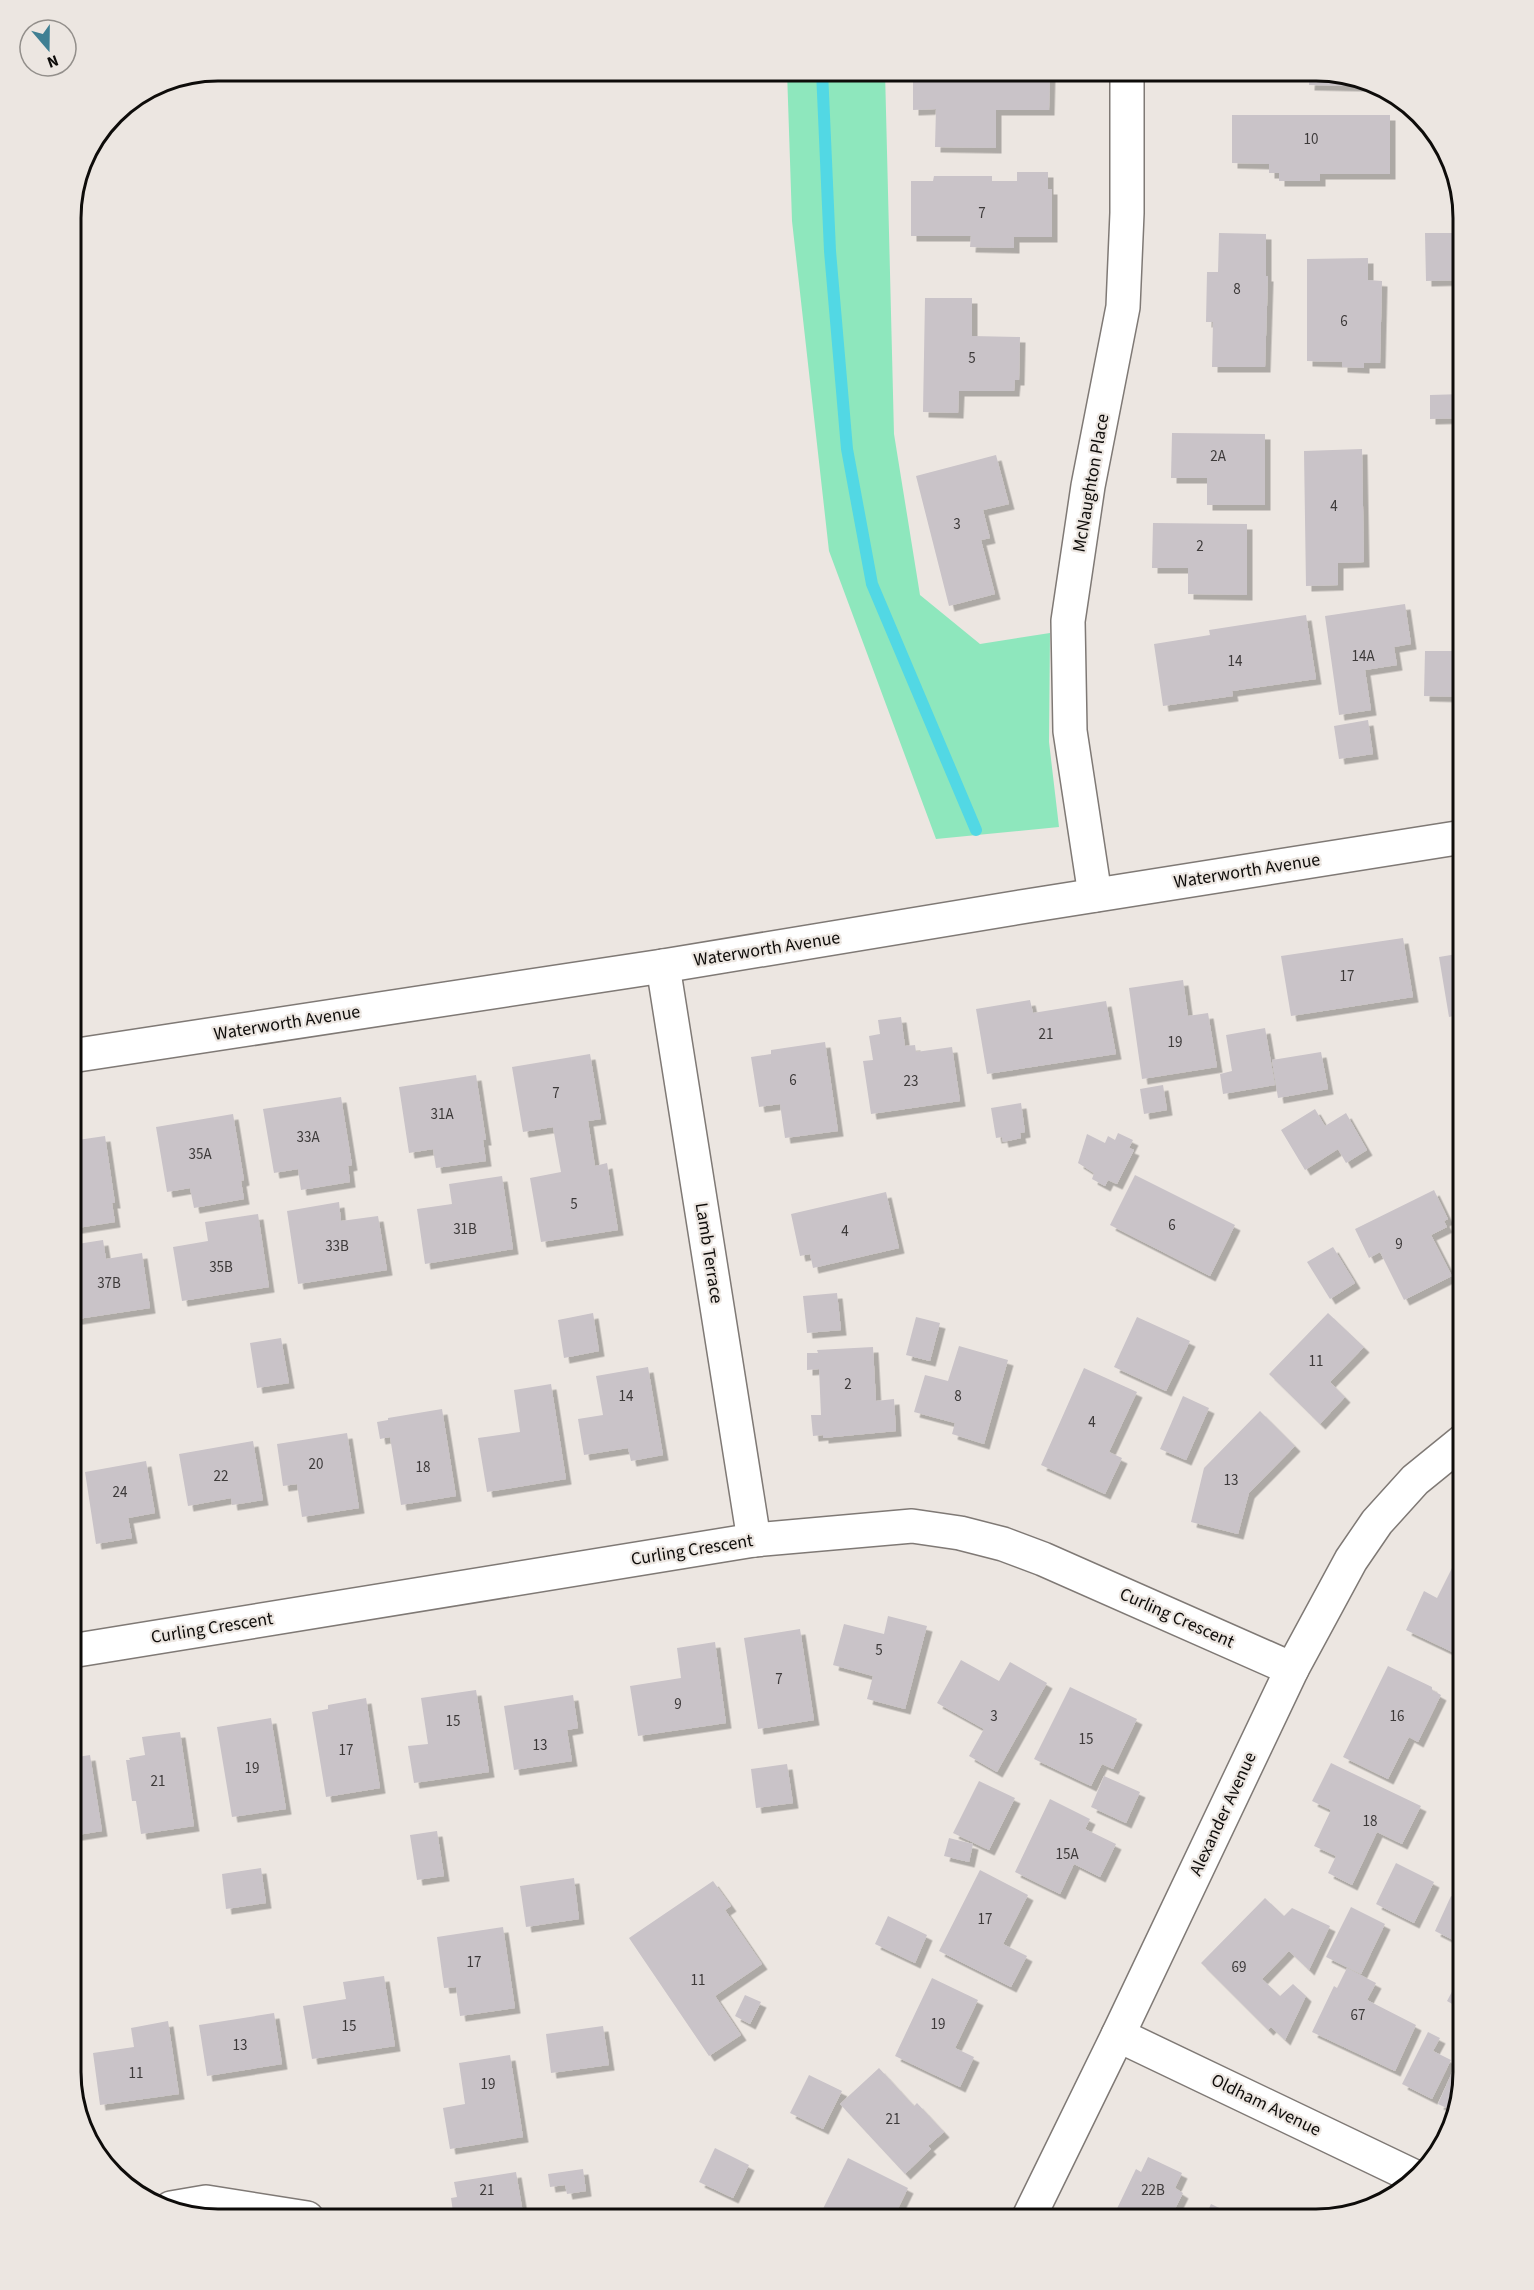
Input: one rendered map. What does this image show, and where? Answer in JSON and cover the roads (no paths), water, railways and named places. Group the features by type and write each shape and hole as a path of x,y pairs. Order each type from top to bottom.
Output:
{"street":[{"name":"McNaughton Place","path":"1095,895 1070,731 1068,621 1088,486 1123,307 1127,81"},
{"name":"Waterworth Avenue","path":"81,1054 663,966 1453,839"},
{"name":"Lamb Terrace","path":"663,966 754,1540"},
{"name":"Alexander Avenue","path":"1033,2209 1292,1669 1351,1560 1377,1522 1415,1480 1453,1450"},
{"name":"Curling Crescent","path":"81,1649 754,1540 912,1526 960,1533 1003,1544 1043,1559 1292,1669"},
{"name":"Oldham Avenue","path":"1118,2035 1408,2173"},
{"path":"188,2205 206,2202 250,2209"}],"waterway":[{"path":"822,81 830,251 847,449 872,584 976,830"}]}
